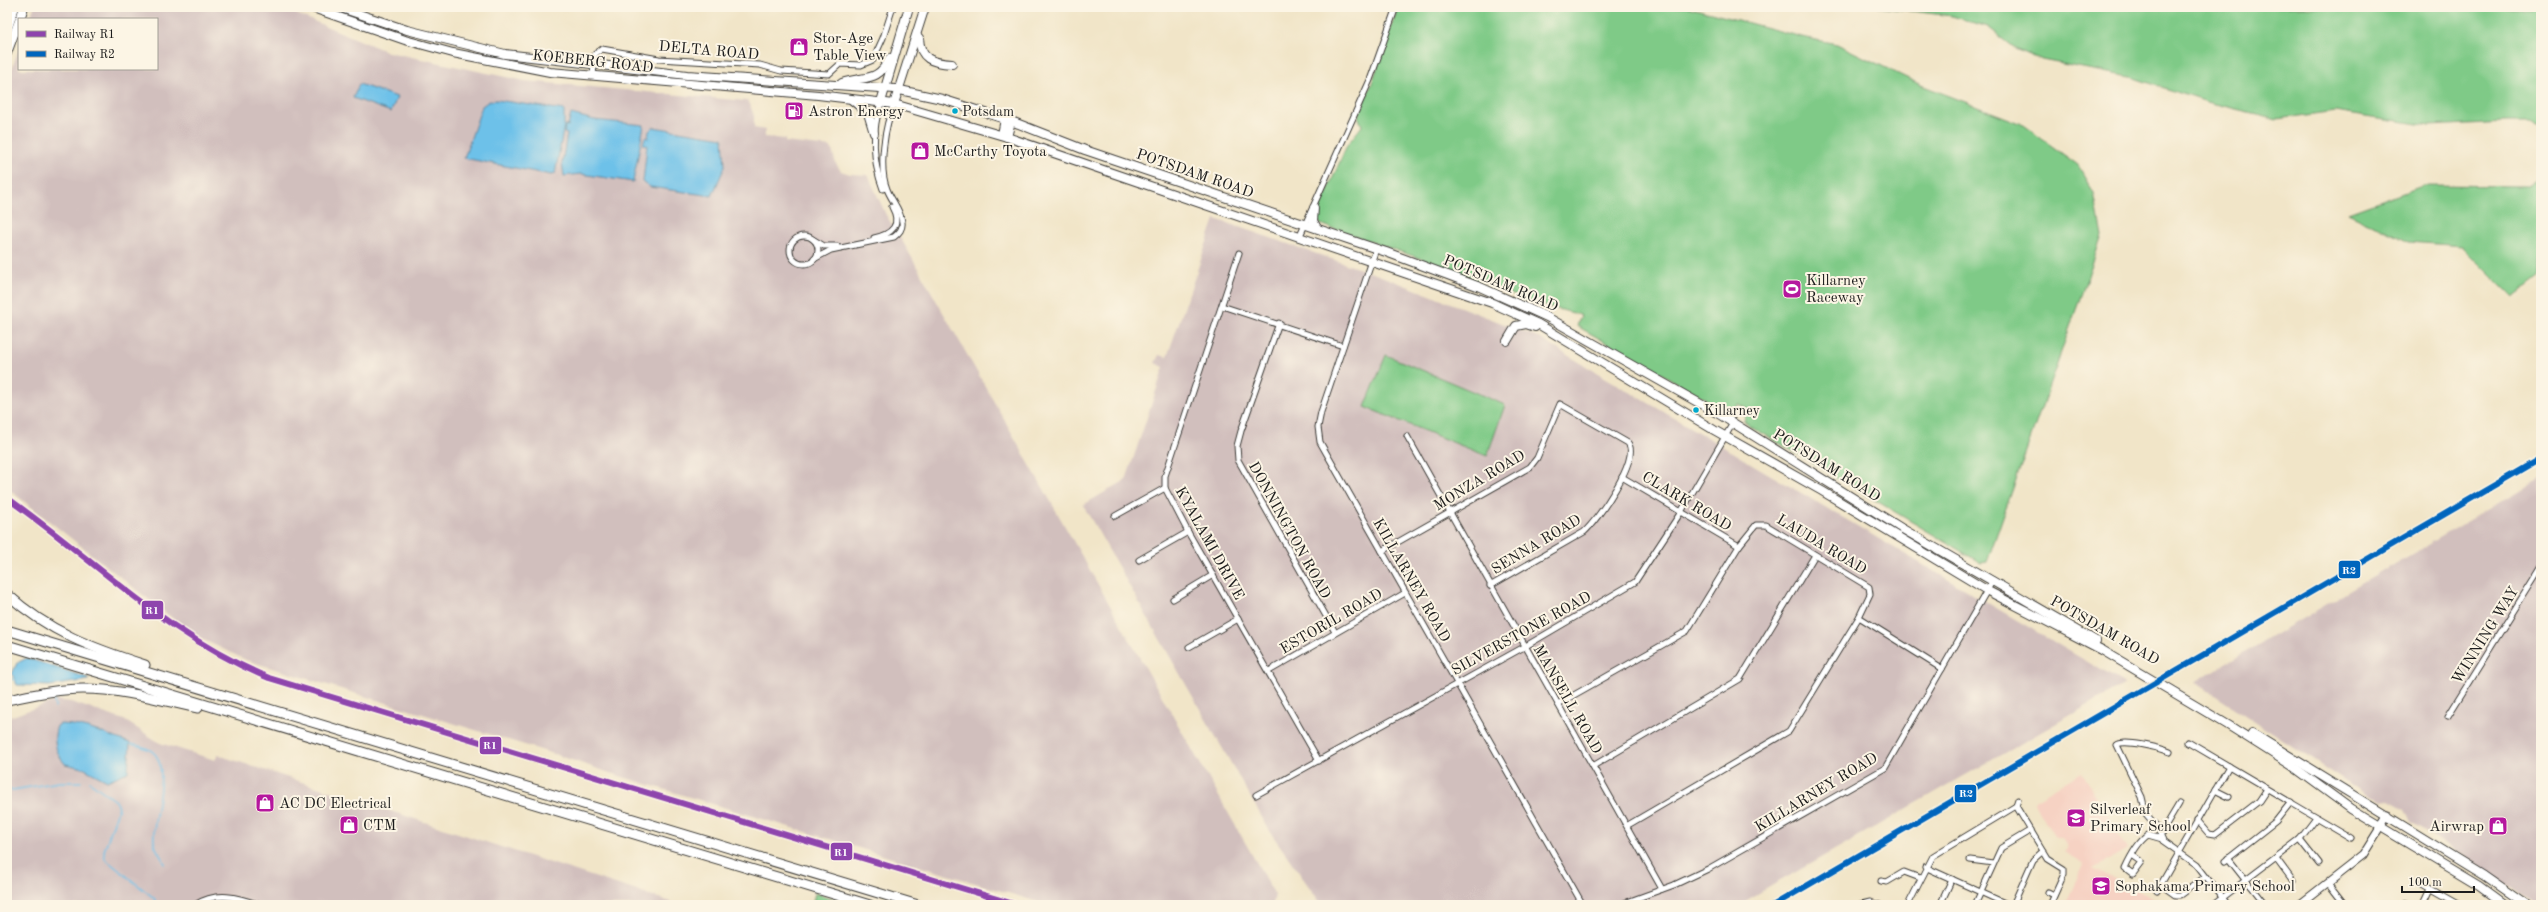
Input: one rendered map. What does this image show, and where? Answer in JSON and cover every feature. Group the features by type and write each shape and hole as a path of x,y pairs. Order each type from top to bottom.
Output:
{"highway":[{"path":"7,594 42,622 88,646 328,727"},
{"path":"7,630 918,905"},
{"path":"7,645 870,905"},
{"path":"7,700 56,691 109,690 262,722"}],"main road":[{"path":"7,30 15,7"},
{"path":"20,18 24,7"},
{"name":"KOEBERG ROAD","path":"310,7 405,40 453,53 543,71 881,102"},
{"name":"KOEBERG ROAD","path":"338,7 387,24 458,44 531,58 594,63 687,75 836,86 885,88"},
{"path":"881,102 909,7"},
{"path":"894,104 900,90 925,7"},
{"path":"7,53 18,23"},
{"path":"918,33 920,49 926,58 934,62 952,64"},
{"path":"836,86 878,74 887,65 899,41"},
{"name":"POTSDAM ROAD","path":"885,88 942,99 1008,120 1085,150 1376,249 1480,287 1528,308 1733,423 1901,528 1994,580 2276,754 2330,795 2380,828 2479,886 2505,905"},
{"path":"850,98 868,113 874,134"},
{"name":"POTSDAM ROAD","path":"881,102 894,104 1004,136 1178,194 1371,263 1469,294 1513,313 1553,333 1724,436 1822,491 1988,591 2184,693 2388,815 2483,875 2526,905"},
{"path":"1004,136 1008,120"},
{"path":"1314,208 1314,221 1317,228"},
{"path":"1507,342 1513,329 1522,325 1533,326 1553,333"}],"street":[{"name":"DELTA ROAD","path":"594,63 596,52 602,49 659,59 760,65 788,72 829,74 841,64 860,65 873,60 883,38 893,7"},
{"path":"1299,238 1314,208 1370,80 1396,7"},
{"path":"593,76 594,63"},
{"path":"881,102 874,134 879,177 896,216 896,225 884,236 835,247 824,246 806,236 800,236 793,241 790,250 793,259 799,263 807,264 827,252 894,237 902,227 900,213 885,183 885,136 894,104"},
{"path":"896,225 902,227"},
{"path":"814,240 818,250 814,259"},
{"name":"KILLARNEY ROAD","path":"1376,249 1321,412 1318,426 1320,442 1583,905"},
{"name":"KYALAMI DRIVE","path":"1239,254 1165,476 1165,488 1188,532 1319,761"},
{"path":"1222,306 1278,323 1343,346"},
{"name":"DONNINGTON ROAD","path":"1278,323 1241,431 1237,446 1238,460 1335,632"},
{"name":"MONZA ROAD","path":"1382,551 1530,467 1537,458 1560,404"},
{"name":"SENNA ROAD","path":"1490,586 1587,529 1622,477 1631,459 1630,446 1560,404"},
{"name":"SILVERSTONE ROAD","path":"1256,795 1456,683 1524,647 1638,580 1681,512 1724,436 1733,423"},
{"name":"MANSELL ROAD","path":"1407,436 1524,647 1628,826 1662,889"},
{"name":"CLARK ROAD","path":"1622,477 1739,546"},
{"path":"1115,516 1165,488"},
{"name":"LAUDA ROAD","path":"1558,704 1687,631 1739,546 1753,526 1763,524 1869,587 1870,594 1859,617 1789,731 1628,826"},
{"path":"1138,560 1188,532"},
{"path":"1593,766 1740,679 1815,555"},
{"name":"WINNING WAY","path":"2448,716 2541,567"},
{"path":"1173,599 1213,575"},
{"name":"KILLARNEY ROAD","path":"1620,905 1708,869 1885,768 1994,580"},
{"name":"ESTORIL ROAD","path":"1268,671 1406,593"},
{"path":"1859,617 1942,669"},
{"path":"1189,647 1238,619"},
{"path":"2188,742 2215,756 2267,789 2351,838"},
{"path":"2170,752 2142,745 2117,745 2142,797 2146,814 2162,839 2197,865 2228,905"},
{"path":"2157,891 2229,766"},
{"path":"2198,820 2209,834 2215,835 2256,803 2267,789"},
{"path":"2215,790 2228,797"},
{"path":"1908,905 1925,867 1936,854 2016,806 2018,800"},
{"path":"2265,905 2226,859 2276,822 2291,802"},
{"path":"2162,839 2179,804"},
{"path":"2016,806 2048,859 2063,867 2064,872 2050,905"},
{"path":"2299,905 2363,855 2388,815"},
{"path":"2213,905 2300,839 2316,818"},
{"path":"1975,905 1993,863 2002,847 2031,830"},
{"path":"2132,855 2147,836 2162,839"},
{"path":"2300,839 2319,864"},
{"path":"2013,905 2033,860 2043,851"},
{"path":"2276,858 2293,882"},
{"path":"1970,860 1993,863"},
{"path":"1925,867 2009,905"},
{"path":"1881,881 1887,882 1904,872 1920,878"},
{"path":"2161,885 2175,895 2180,895 2205,877"},
{"path":"1940,905 1952,879"},
{"path":"2328,883 2345,905"},
{"path":"2423,883 2456,903 2462,905"},
{"path":"2423,905 2431,888"},
{"path":"2048,892 2054,895"},
{"path":"195,905 212,897 226,896 260,905"},
{"path":"1858,905 1870,902 1880,905"},
{"path":"2401,905 2409,903 2414,905"}],"shaded area":[{"path":"34,7 280,7 388,52 525,81 746,101 749,102 754,116 754,128 765,130 765,137 785,139 785,142 831,147 836,164 841,171 850,174 868,175 886,215 904,244 1275,895 1272,905 1048,905 613,774 554,754 246,660 204,640 175,620 7,488 7,82 18,52 18,70 158,70 158,18 30,18"},
{"path":"1215,219 1381,276 1535,336 2125,684 1738,905 1322,905 1271,833 1083,505 1126,480 1164,367 1155,363 1159,355 1167,357"},
{"path":"2541,478 2541,905 2534,905 2514,889 2411,822 2405,809 2389,800 2380,801 2367,796 2195,682"},
{"path":"57,700 71,702 124,720 160,743 215,760 218,755 680,905 7,905 7,718"},
{"name":"Silverleaf Primary School","path":"2082,772 2127,849 2093,869 2167,905 2065,905 2084,864 2064,852 2067,847 2062,838 2055,838 2033,801"}],"green space":[{"name":"Killarney Raceway","path":"1398,7 1688,7 1806,38 1837,44 1921,85 2020,123 2078,165 2094,193 2102,236 1987,562 1981,563 1757,430 1744,421 1747,409 1738,404 1735,410 1729,412 1577,326 1581,315 1527,301 1465,274 1320,224 1316,217 1347,145 1362,126 1358,116 1372,83"},
{"path":"1878,7 2541,7 2541,125 2532,122 2505,122 2430,126 2335,111 2277,119 2207,102 2134,78 2042,60 2015,48 1988,27 1952,16"},
{"path":"2541,177 2541,277 2514,298 2462,246 2409,242 2348,213 2425,185 2528,186"},
{"path":"1386,355 1505,405 1487,456 1365,407"},
{"path":"815,893 854,905 812,905"}],"water":[{"path":"359,84 397,97 391,112 353,98"},
{"path":"497,100 564,110 564,126 555,174 551,175 464,158 482,106 489,101"},
{"path":"571,114 594,120 644,125 633,182 581,174 564,176 562,163 567,134 564,133 565,125 568,126"},
{"path":"653,127 723,138 725,166 712,196 650,187 643,182 647,145 643,144 645,137 648,138 649,131"},
{"path":"27,658 88,678 88,680 50,686 17,685 12,674 17,663"},
{"path":"60,724 69,724 87,728 130,743 128,772 107,781 83,768 65,764 57,751 55,741 57,726"}],"waterway":[{"path":"7,680 14,679"},
{"path":"53,696 55,707"},
{"path":"130,744 150,750 155,754 159,762 161,772 154,842 165,864"},
{"path":"7,791 59,782 81,782"},
{"path":"90,782 116,801 119,807 104,851 105,859 154,898 157,905"}],"rail line":[{"name":"R2","path":"1774,905 2541,458"},
{"name":"R1","path":"7,498 164,619 197,641 232,661 269,678 1017,905"}],"place":[{"name":"Stor-Age Table View","path":"799,47"},
{"name":"Astron Energy","path":"794,111"},
{"name":"Potsdam","path":"955,111"},
{"name":"McCarthy Toyota","path":"920,151"},
{"name":"Killarney Raceway","path":"1792,289"},
{"name":"Killarney","path":"1696,410"},
{"name":"AC DC Electrical","path":"265,803"},
{"name":"Silverleaf Primary School","path":"2076,818"},
{"name":"CTM","path":"349,825"},
{"name":"Airwrap","path":"2498,826"},
{"name":"Sophakama Primary School","path":"2101,886"}]}
